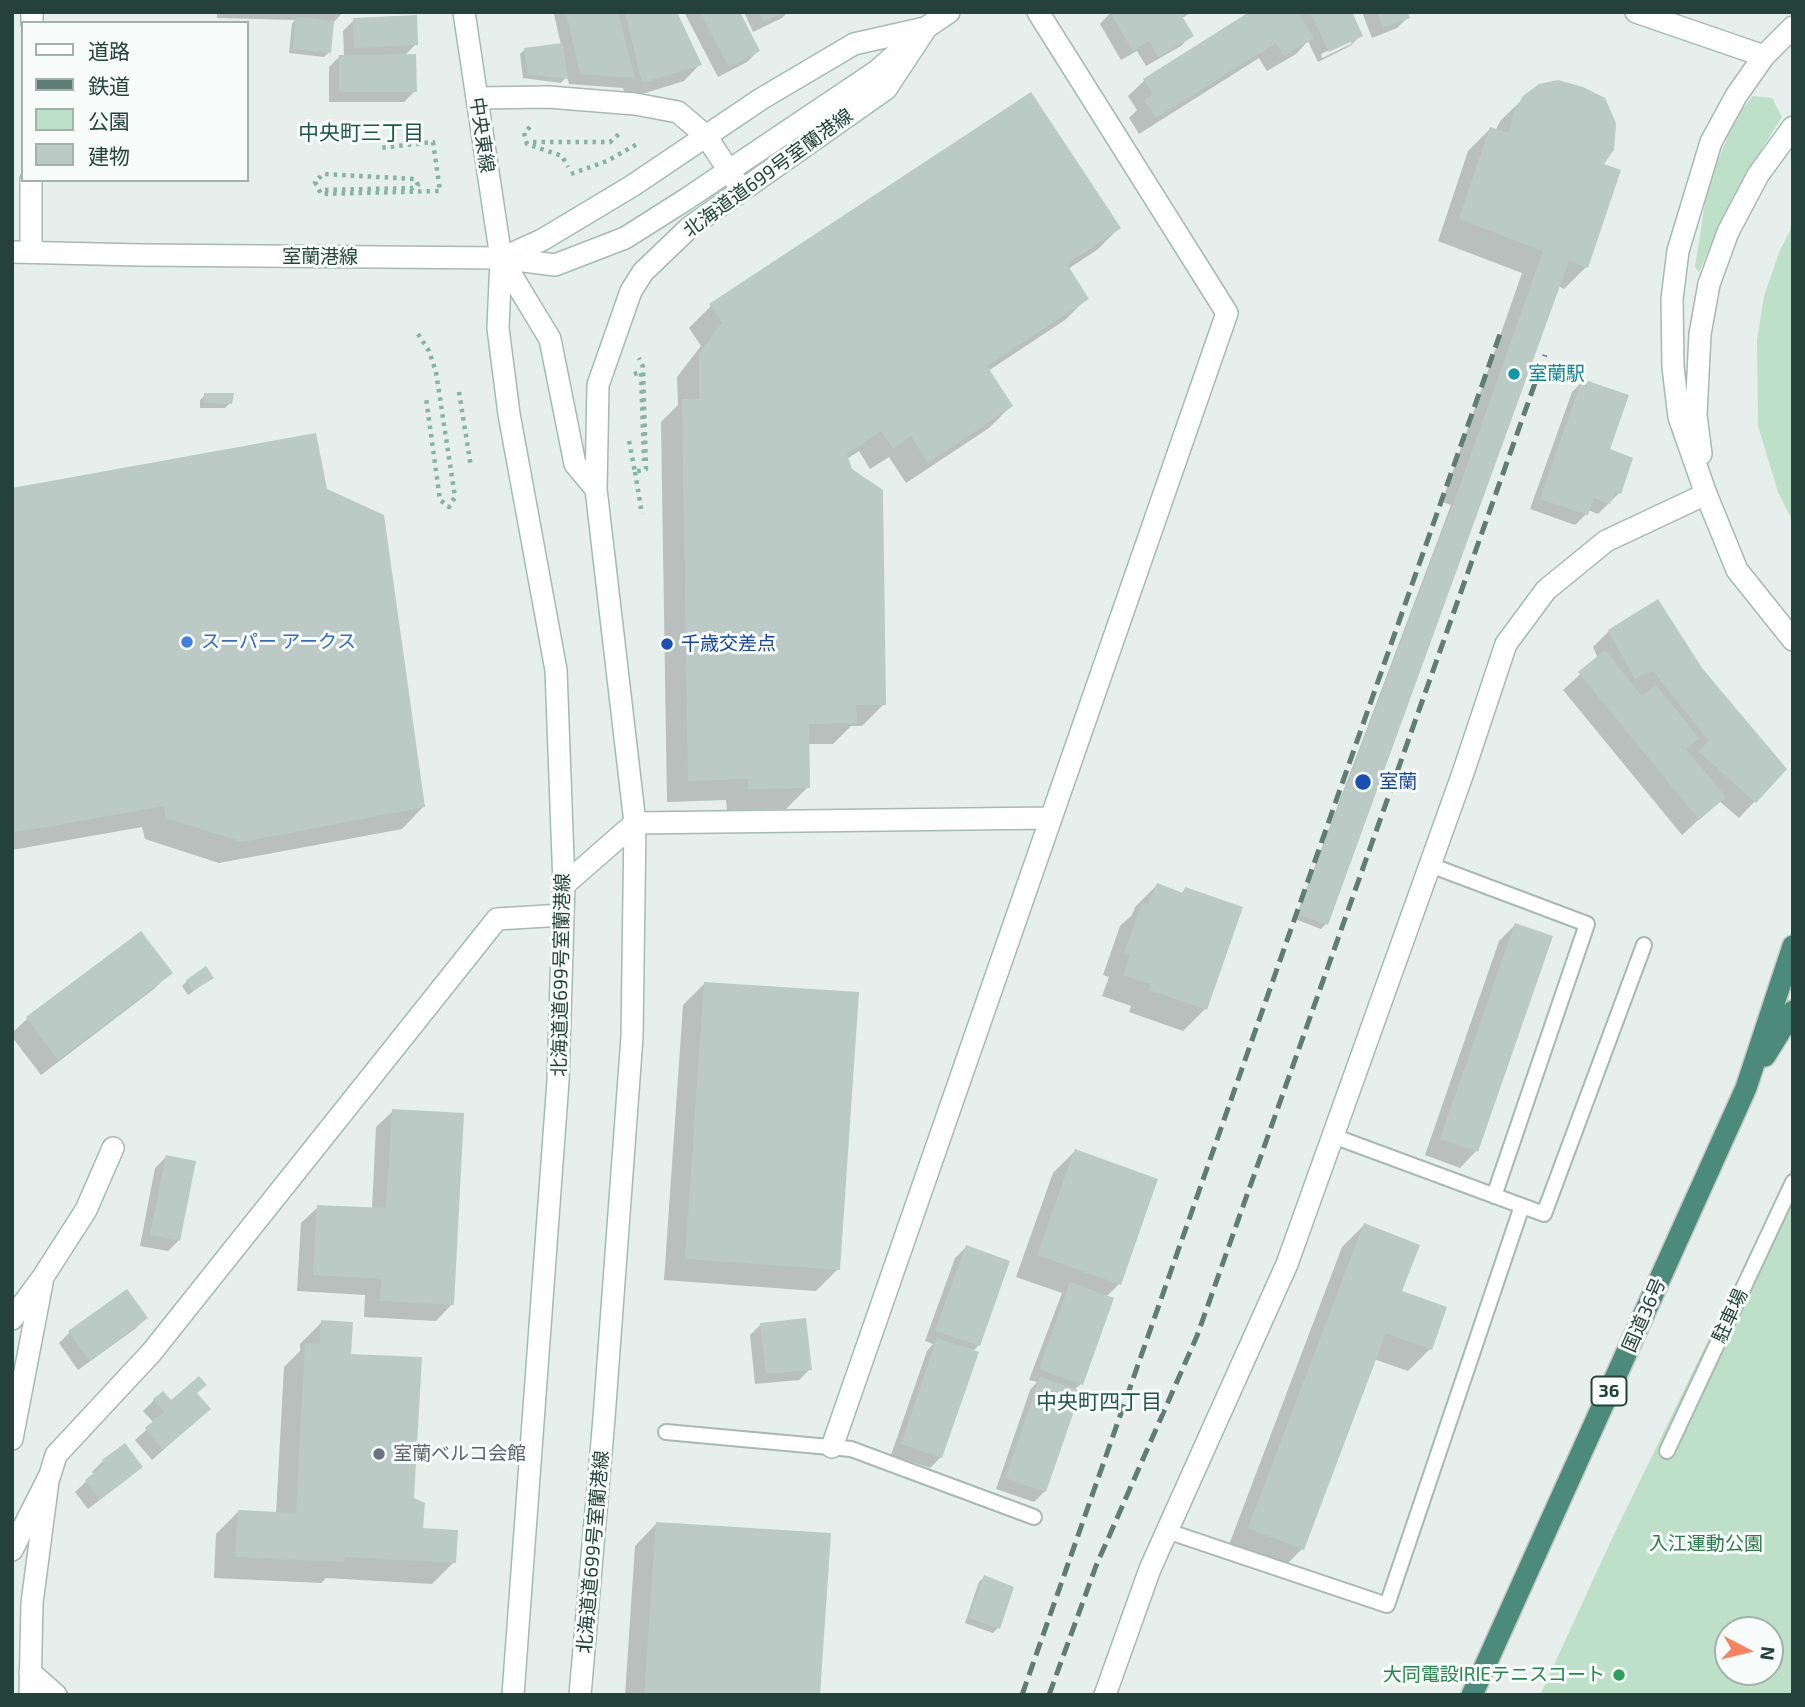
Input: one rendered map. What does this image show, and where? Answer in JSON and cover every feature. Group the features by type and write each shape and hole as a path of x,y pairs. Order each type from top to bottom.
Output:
{"highway":[{"name":"国道36号","path":"1472,1695 1746,1088 1793,946"},
{"name":"国道36号","path":"1746,1088 1793,1011"}],"street":[{"name":"中央東線","path":"464,12 501,258"},
{"name":"北海道道699号室蘭港線","path":"501,258 555,265 625,238 877,71 927,27 949,12"},
{"path":"832,1447 1227,313 1038,12"},
{"path":"1636,12 1764,56"},
{"name":"北海道道699号室蘭港線","path":"501,258 554,233 632,186 761,99 854,44 927,27"},
{"name":"北海道道699号室蘭港線","path":"580,1695 632,1037 635,823 596,489 598,385 631,291 643,272 690,227 886,89 927,27"},
{"path":"1793,27 1764,56 1736,96 1711,142 1678,251 1672,299 1673,367 1679,417 1706,494 1737,570 1793,639"},
{"path":"477,98 548,97 646,106 678,112 706,136 742,190"},
{"path":"1706,494 1696,415 1700,334 1709,284 1728,232 1758,175 1793,127"},
{"path":"22,252 31,182"},
{"name":"室蘭港線","path":"22,252 140,256 501,258"},
{"path":"501,258 550,339 575,464 596,489"},
{"name":"北海道道699号室蘭港線","path":"501,258 498,328 509,414 556,670 564,886 558,1081 513,1695"},
{"path":"1105,1695 1150,1569 1287,1264 1463,773 1506,644 1546,590 1606,541 1706,494"},
{"path":"564,886 635,823 1051,818"},
{"path":"12,1550 48,1479 56,1455 151,1353 497,919 563,915"},
{"path":"12,1319 86,1210 113,1148"},
{"path":"12,1439 43,1277"},
{"path":"30,1695 32,1603 48,1479"},
{"path":"30,1672 56,1695"}],"lane":[{"path":"1430,864 1587,924 1494,1196"},
{"path":"1333,1136 1544,1214 1644,945"},
{"name":"駐車場","path":"1667,1451 1793,1182"},
{"path":"1167,1531 1387,1605 1522,1206"},
{"path":"666,1432 851,1449 1034,1517"}],"path":[{"path":"533,124 524,133 527,144 562,156 568,167"},
{"path":"533,142 610,142 620,133 610,126"},
{"path":"571,174 607,161 642,141"},
{"path":"325,190 413,188 418,185 415,179 323,174 315,182 321,194 440,191 433,142 380,148"},
{"path":"418,334 429,351 436,372 455,497 449,507 440,500 426,398"},
{"path":"635,472 646,469 647,463 643,367 637,354"},
{"path":"631,385 633,374 641,372 644,461"},
{"path":"459,392 471,467"},
{"path":"628,435 642,514"}],"green space":[{"path":"1753,96 1772,98 1782,117 1737,193 1699,272 1695,267 1708,184 1736,117"},
{"path":"1793,225 1793,522 1778,492 1758,426 1757,340 1764,296 1780,250"},
{"name":"入江運動公園","path":"1793,1166 1793,1695 1540,1695 1616,1530"}],"building":[{"path":"566,12 618,12 635,78 580,74"},
{"path":"625,12 677,12 702,65 642,83"},
{"path":"700,12 740,12 760,51 729,67"},
{"path":"759,12 784,12 764,22"},
{"path":"1110,12 1188,12 1182,16 1194,36 1158,57 1149,41 1133,51"},
{"path":"1249,12 1298,12 1314,38 1284,56 1276,43 1156,118 1144,100 1153,94 1143,79"},
{"path":"1310,12 1352,12 1363,36 1329,52"},
{"path":"1377,12 1408,12 1410,18 1383,28"},
{"path":"417,15 418,45 354,48 353,18"},
{"path":"296,17 334,21 331,53 293,49"},
{"path":"563,43 568,79 528,74 524,48"},
{"path":"416,54 417,92 339,92 339,55"},
{"name":"室蘭駅","path":"1558,80 1583,87 1605,98 1616,123 1614,150 1604,164 1621,170 1588,268 1569,261 1328,925 1298,914 1462,480 1543,251 1459,219 1490,127 1509,133 1514,111 1523,96 1539,84"},
{"path":"1031,92 1121,228 1067,264 1089,299 987,366 1013,406 928,463 911,436 893,449 881,431 847,454 852,469 883,490 886,705 856,705 857,723 809,724 810,788 748,789 748,779 688,781 682,399 699,399 699,353 722,323 709,304"},
{"path":"1582,379 1629,395 1610,449 1633,458 1621,494 1615,492 1610,504 1594,498 1588,515 1540,499"},
{"path":"204,393 234,393 232,404 204,403"},
{"path":"316,433 327,489 384,515 425,807 242,842 166,818 164,806 12,833 12,488"},
{"path":"1658,599 1702,668 1787,769 1756,803 1698,751 1709,741 1653,671 1635,679 1608,630"},
{"path":"1605,650 1642,696 1656,685 1699,738 1686,749 1726,797 1699,820 1578,672"},
{"path":"1157,883 1183,893 1185,887 1243,907 1207,1010 1149,990 1151,984 1123,975 1130,955 1124,953 1142,903 1148,905"},
{"path":"1515,923 1553,936 1478,1152 1440,1139"},
{"path":"141,931 173,973 58,1060 26,1017"},
{"path":"206,966 214,978 193,991 186,980"},
{"path":"704,982 859,992 840,1270 685,1259"},
{"path":"392,1109 464,1113 454,1305 380,1301 381,1279 313,1275 317,1205 386,1208"},
{"path":"1075,1149 1158,1179 1121,1285 1037,1255"},
{"path":"166,1155 196,1161 180,1241 150,1235"},
{"path":"1364,1223 1420,1245 1402,1291 1447,1307 1432,1350 1386,1333 1304,1550 1248,1528"},
{"path":"966,1245 1010,1261 980,1346 935,1331"},
{"path":"1070,1282 1114,1298 1083,1385 1039,1369"},
{"path":"127,1289 148,1318 90,1361 68,1331"},
{"path":"806,1318 812,1370 766,1374 760,1323"},
{"path":"321,1320 353,1322 351,1354 422,1357 414,1498 425,1503 423,1528 458,1530 456,1563 345,1557 344,1562 235,1557 238,1510 296,1513 305,1343 320,1344"},
{"path":"937,1338 979,1352 942,1458 901,1444"},
{"path":"199,1376 207,1385 197,1393 211,1409 163,1450 145,1428 164,1412 153,1399 163,1391 171,1400"},
{"path":"1040,1377 1081,1391 1046,1492 1005,1478"},
{"path":"125,1443 143,1467 99,1500 85,1480 105,1464 102,1460"},
{"path":"656,1522 831,1533 820,1695 644,1695"},
{"path":"984,1575 1014,1587 1000,1629 969,1618"}],"railway":[{"path":"1022,1695 1500,334"},
{"path":"1049,1695 1096,1566 1197,1336 1545,355"}],"place":[{"name":"室蘭駅","path":"1514,374"},
{"name":"スーパー アークス","path":"187,642"},
{"name":"千歳交差点","path":"667,644"},
{"name":"室蘭","path":"1363,782"},
{"name":"室蘭ベルコ会館","path":"379,1454"},
{"name":"大同電設IRIEテニスコート","path":"1619,1675"}],"district":[{"name":"中央町三丁目","path":"361,133"},
{"name":"中央町四丁目","path":"1099,1402"}]}
